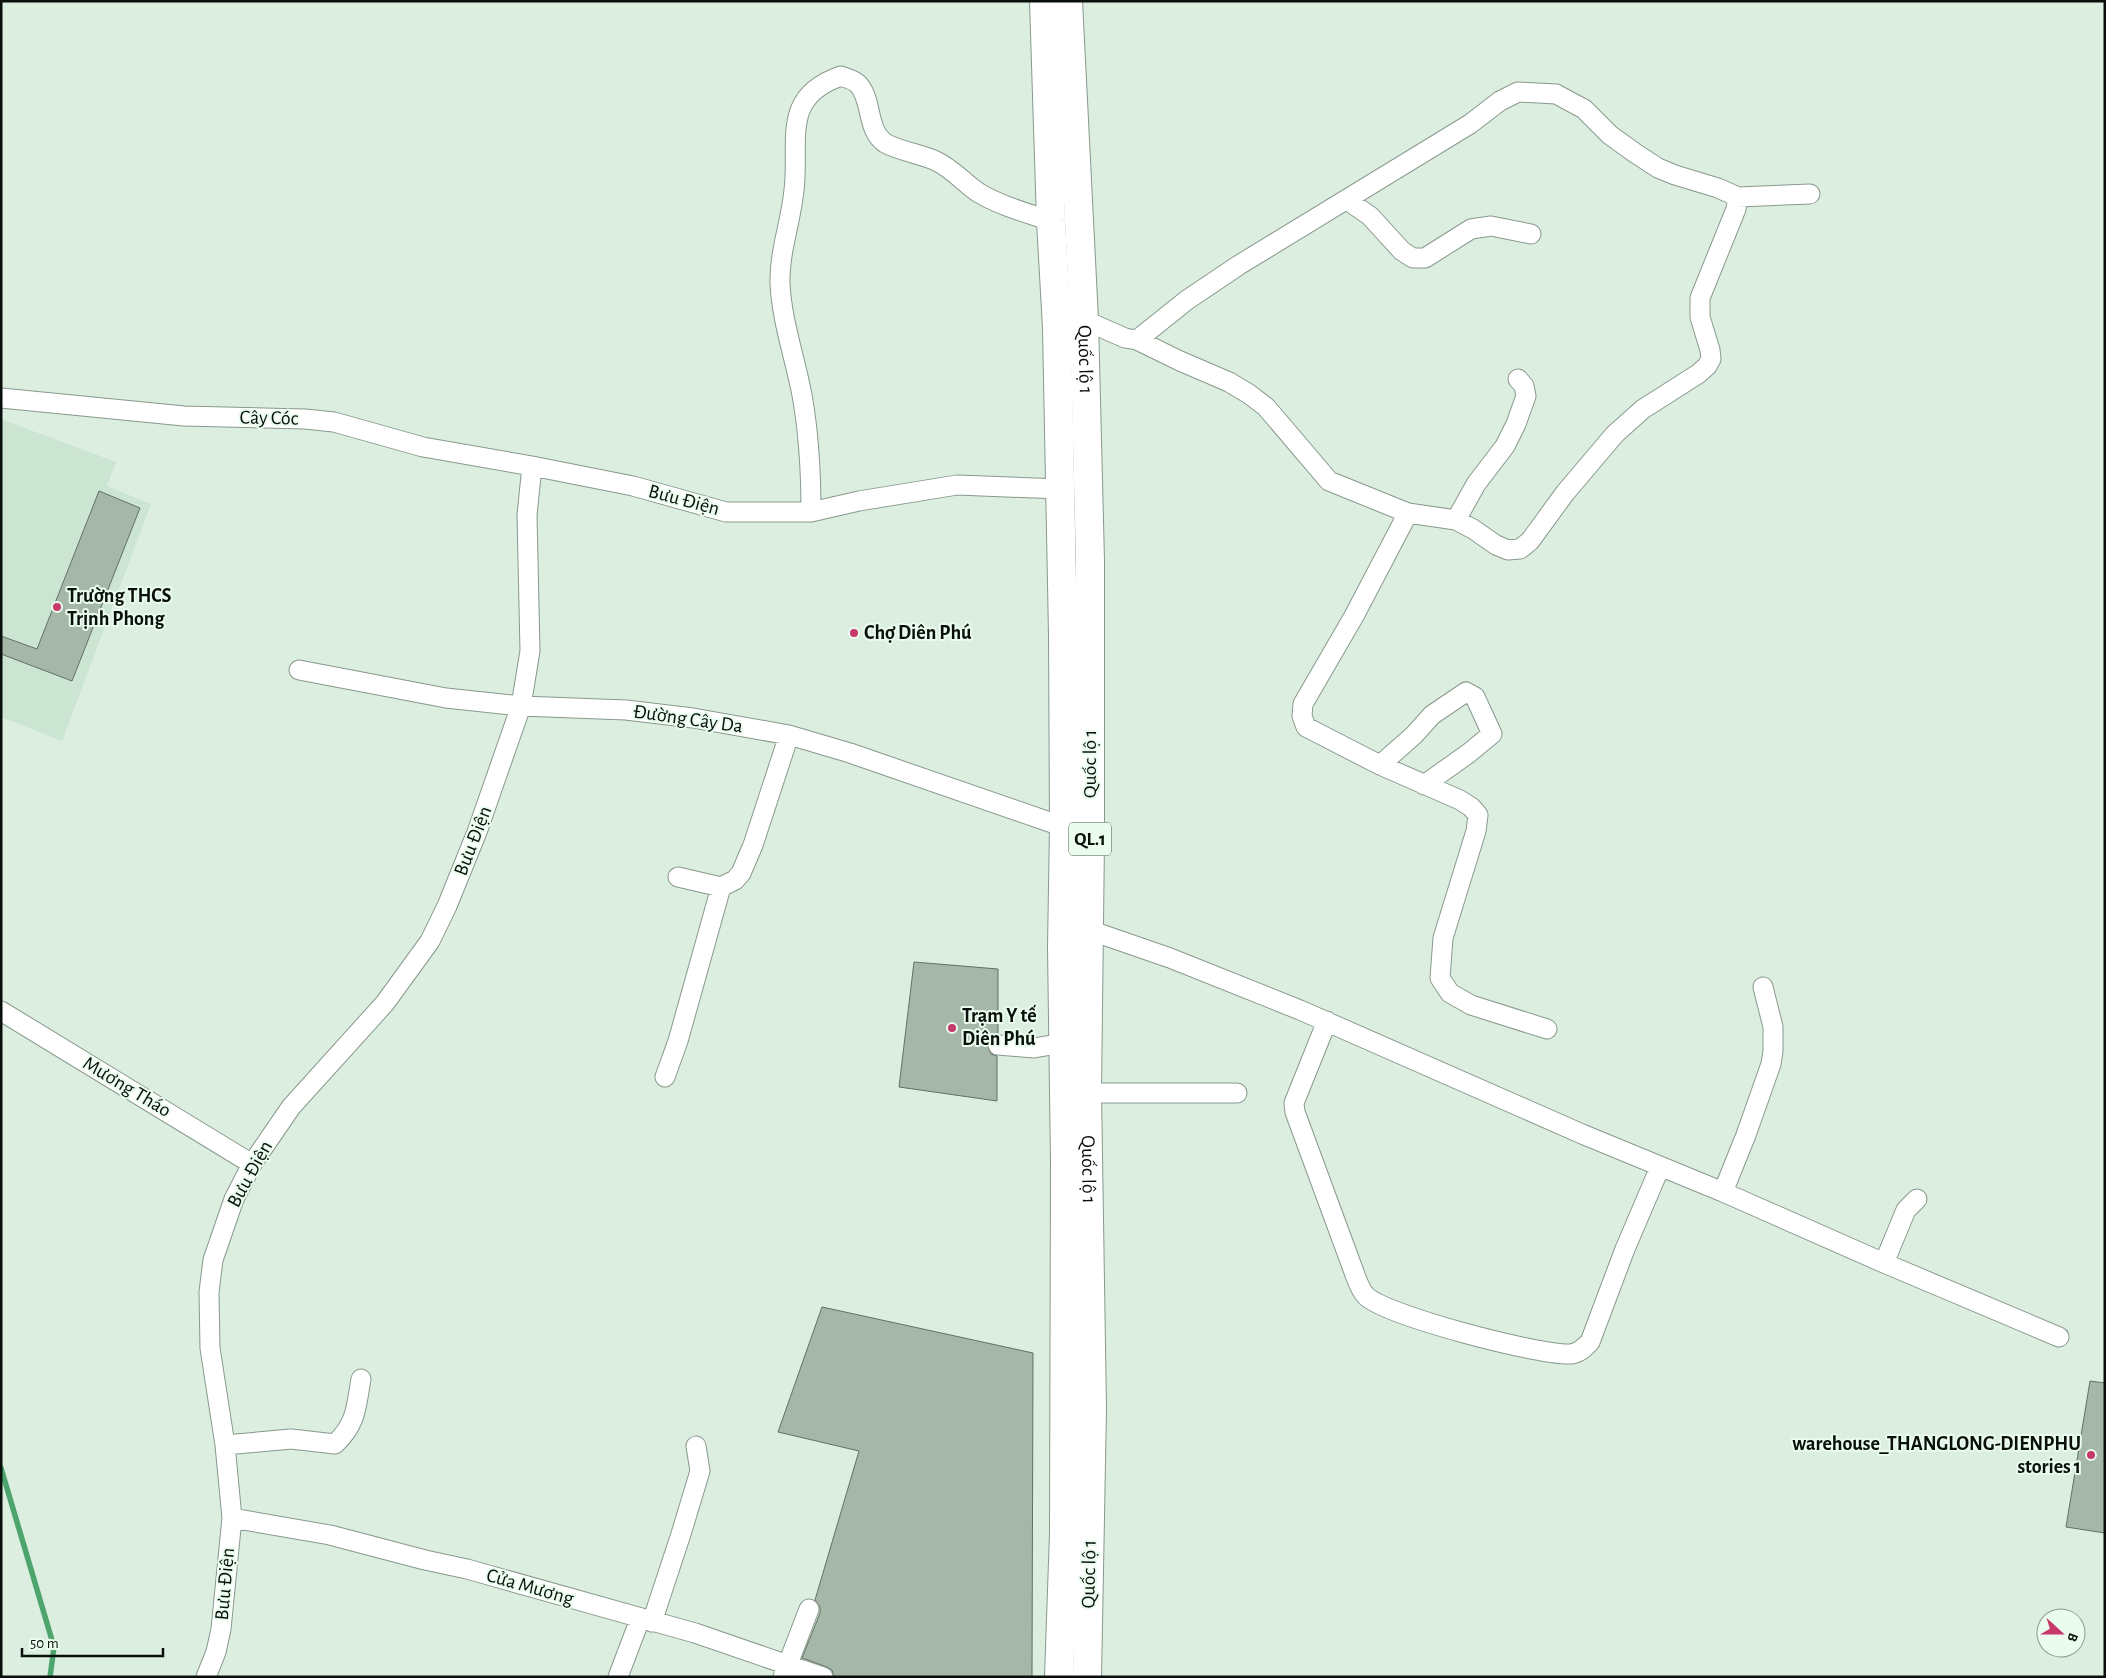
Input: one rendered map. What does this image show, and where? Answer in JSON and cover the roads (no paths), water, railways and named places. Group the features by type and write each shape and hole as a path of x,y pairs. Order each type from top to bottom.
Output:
{"highway":[{"name":"Quốc lộ 1","path":"1044,1 1051,222 1057,328 1064,634 1062,947 1065,1162 1064,1533 1059,1677"},
{"name":"Quốc lộ 1","path":"1068,1 1084,320 1091,632 1087,1093 1092,1409 1087,1677"}],"street":[{"path":"811,512 808,430 802,393 789,344 780,282 784,244 794,190 795,132 799,111 811,93 829,80 841,76 854,81 859,85 864,94 876,131 886,142 935,160 954,172 979,193 1051,222"},
{"path":"1137,340 1187,300 1269,246 1470,124 1500,101 1518,92 1556,94 1578,106 1610,135 1658,168 1718,188 1738,197 1810,194"},
{"path":"1084,320 1125,338 1137,340 1229,382 1249,394 1266,407 1329,481 1408,514 1456,520 1474,529 1496,545 1508,550 1520,549 1530,541 1553,508 1615,434 1643,409 1698,374 1707,366 1711,359 1700,317 1700,298 1736,209 1738,197"},
{"path":"1347,200 1370,216 1402,251 1413,258 1425,258 1436,249 1471,229 1491,226 1531,234"},
{"path":"1456,520 1476,484 1505,446 1516,424 1526,396 1524,386 1518,378"},
{"name":"Cây Cóc","path":"1,398 184,416 278,420 305,419 334,422 423,447 532,466"},
{"name":"Bưu Điện","path":"206,1677 216,1652 221,1629 232,1518 225,1445 210,1348 209,1292 213,1260 234,1199 252,1164 291,1107 385,1003 430,941 447,906 477,832 521,706 530,650 527,515 532,466 633,486 726,512 811,512 859,501 957,485 1060,489"},
{"path":"1408,514 1354,616 1311,687 1303,704 1302,716 1306,727 1380,765 1466,804 1478,815 1476,831 1443,938 1440,978 1450,993 1471,1005 1547,1029"},
{"name":"Đường Cây Da","path":"299,670 446,698 521,706 626,710 693,718 789,735 850,753 1064,827"},
{"path":"1380,765 1414,735 1432,715 1466,692 1475,697 1492,734 1424,785"},
{"path":"678,876 720,887 735,880 747,861 789,735"},
{"path":"665,1077 678,1041 720,887"},
{"path":"1089,930 1170,958 1327,1021 1660,1167 1723,1192 1884,1263 2059,1336"},
{"path":"1723,1192 1746,1136 1771,1064 1773,1028 1763,987"},
{"name":"Mương Tháo","path":"1,1011 252,1164"},
{"path":"1327,1021 1294,1102 1295,1112 1354,1272 1367,1296 1378,1303 1425,1321 1528,1348 1561,1354 1573,1354 1583,1349 1590,1342 1660,1167"},
{"path":"998,1045 1034,1048 1063,1043"},
{"path":"1087,1093 1237,1093"},
{"path":"1884,1263 1906,1210 1918,1200"},
{"path":"225,1445 291,1439 335,1444 347,1432 356,1413 361,1379"},
{"path":"618,1677 646,1621 682,1534 700,1471 696,1446"},
{"name":"Cửa Mương","path":"232,1518 330,1535 527,1585 646,1621 695,1633 786,1670 823,1677"},
{"path":"786,1670 809,1609"}],"waterway":[{"path":"1,1468 54,1647 50,1677"}],"place":[{"name":"Trường THCS Trịnh Phong","path":"57,607"},
{"name":"Chợ Diên Phú","path":"854,633"},
{"name":"Trạm Y tế Diên Phú","path":"952,1028"},
{"name":"warehouse_THANGLONG-DIENPHU stories 1","path":"2091,1455"}]}
